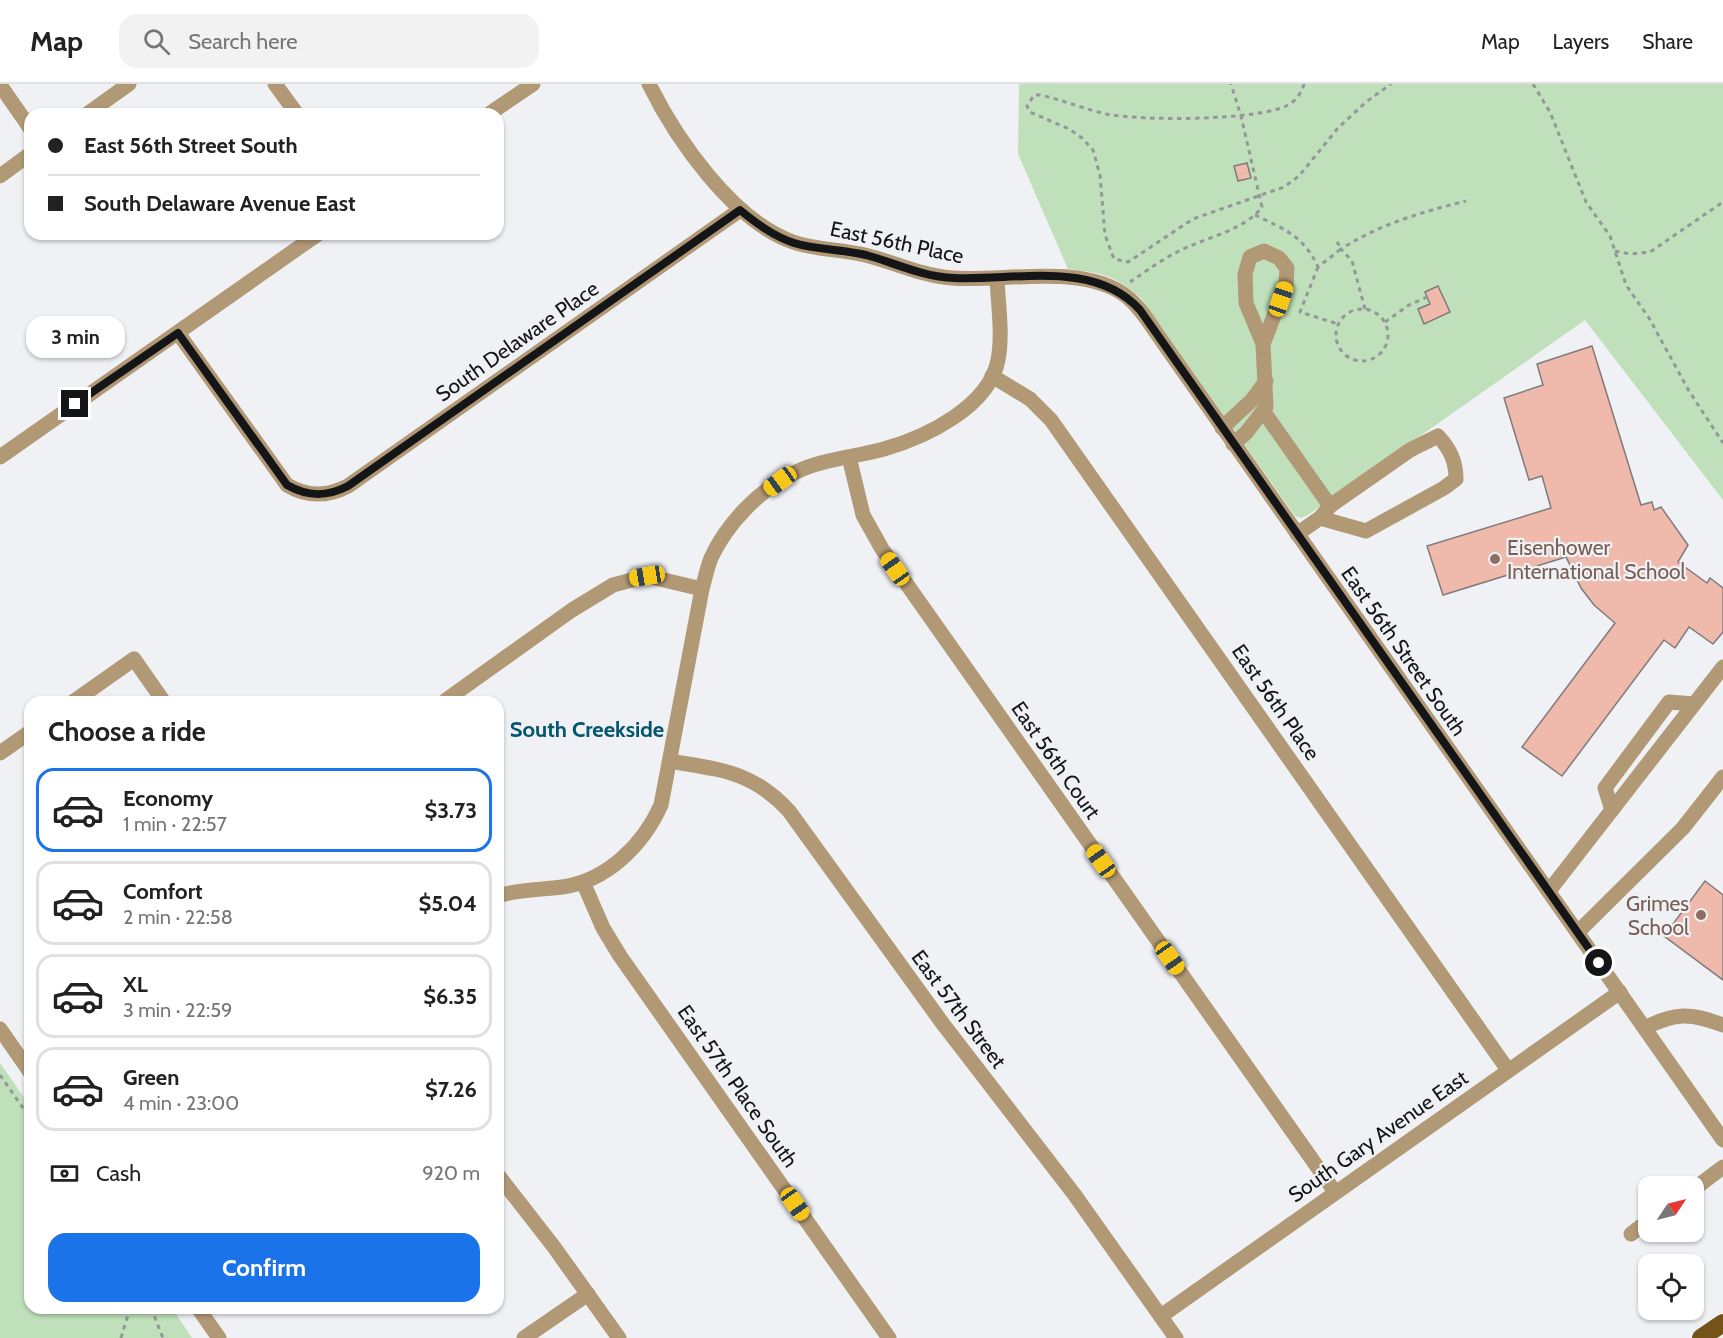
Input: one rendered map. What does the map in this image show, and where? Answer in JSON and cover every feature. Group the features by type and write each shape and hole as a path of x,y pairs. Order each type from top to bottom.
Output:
{"main road":[{"path":"1701,1338 1723,1323"}],"street":[{"path":"95,108 129,84"},
{"path":"275,84 293,108"},
{"path":"498,108 533,84"},
{"name":"East 56th Place","path":"649,84 673,126 722,192 740,210 776,235 796,243 865,255 926,274 952,278 997,278"},
{"path":"0,85 24,119"},
{"path":"0,176 24,158"},
{"name":"South Delaware Place","path":"178,333 287,485 315,495 338,491 740,210"},
{"path":"0,457 310,240"},
{"path":"1233,444 1246,433 1266,407 1263,344 1246,303 1245,274 1250,257 1264,251 1279,258 1287,268 1286,285 1263,344"},
{"name":"East 56th Street South","path":"997,278 1049,276 1095,282 1128,297 1155,331 1723,1140"},
{"path":"504,895 564,887 583,882 614,864 641,839 661,805 702,589 720,541 733,524 763,494 796,472 893,446 930,430 971,402 992,376 998,360 997,278"},
{"name":"East 56th Place","path":"992,376 1030,399 1052,420 1508,1070"},
{"path":"1222,428 1246,406 1266,381"},
{"path":"1264,412 1325,512 1366,531 1444,488 1455,479 1456,468 1449,448 1438,436 1410,450 1325,512 1297,534"},
{"name":"East 56th Court","path":"849,458 863,514 882,549 1335,1192"},
{"path":"452,696 572,610 613,585 647,576 702,589"},
{"path":"82,696 134,659 160,696"},
{"path":"1549,891 1723,667"},
{"path":"1612,810 1605,788 1669,702 1694,704"},
{"path":"0,753 24,736"},
{"name":"East 57th Street","path":"670,761 733,773 748,779 763,787 789,811 936,1015 1074,1194 1176,1338"},
{"path":"1578,932 1683,828 1723,777"},
{"name":"East 57th Place South","path":"583,882 603,928 620,956 889,1338"},
{"name":"South Gary Avenue East","path":"1161,1316 1620,992"},
{"path":"1645,1028 1668,1018 1697,1015 1723,1025"},
{"path":"0,1029 24,1053"},
{"path":"1704,1181 1723,1167"},
{"path":"504,1183 619,1338"},
{"path":"1631,1234 1638,1229"},
{"path":"524,1338 588,1294"},
{"path":"202,1314 219,1338"}],"path":[{"path":"1124,286 1177,252 1215,236 1255,215 1262,207 1241,116 1231,84"},
{"path":"1304,84 1290,105 1277,110 1241,116 1200,118 1107,114 1040,95 1034,95 1027,106 1030,112 1082,138 1093,150 1100,175 1105,235 1114,260 1128,262 1192,219 1260,193 1284,187 1299,176 1338,128 1366,102 1391,84"},
{"path":"1533,84 1550,112 1587,202 1602,222 1626,285 1649,318 1689,391 1723,443"},
{"path":"1339,324 1300,312 1318,267 1356,240 1411,215 1466,201"},
{"path":"1614,251 1630,254 1650,252 1723,202"},
{"path":"1255,215 1289,232 1310,250 1318,267"},
{"path":"1335,238 1352,261 1365,309"},
{"path":"1385,322 1409,305 1427,297"},
{"path":"1365,309 1378,313 1385,322 1389,335 1383,350 1370,360 1353,359 1340,347 1337,339 1339,324 1353,310 1365,309"},
{"path":"0,1075 24,1109"},
{"path":"121,1338 128,1314"},
{"path":"153,1314 163,1338"}],"green space":[{"path":"1019,84 1723,84 1723,500 1585,320 1308,515 1301,518 1295,516 1141,298 1108,276 1068,269 1018,154"},
{"path":"0,1063 24,1097 24,1314 176,1314 192,1338 0,1338"}],"building":[{"path":"1247,163 1251,178 1238,181 1234,166"},
{"path":"1438,286 1450,312 1424,324 1418,309 1430,304 1425,292"},
{"name":"Eisenhower International School","path":"1592,346 1641,505 1652,502 1654,510 1661,507 1688,545 1678,562 1707,583 1710,578 1723,588 1723,632 1713,644 1689,627 1675,648 1664,640 1562,776 1522,747 1615,623 1594,605 1581,588 1566,557 1443,595 1427,546 1551,508 1542,476 1529,480 1504,398 1543,385 1537,364"},
{"name":"Grimes School","path":"1705,881 1723,895 1723,980 1664,936"}],"place":[{"name":"Eisenhower International School","path":"1495,559"},
{"name":"Grimes School","path":"1701,915"}],"district":[{"name":"South Creekside","path":"587,729"}],"route":[{"path":"75,404 178,333 287,485 305,494 327,494 348,486 740,210 757,224 796,243 865,255 926,274 952,278 1049,276 1095,282 1120,292 1140,310 1388,666 1599,963"}]}
